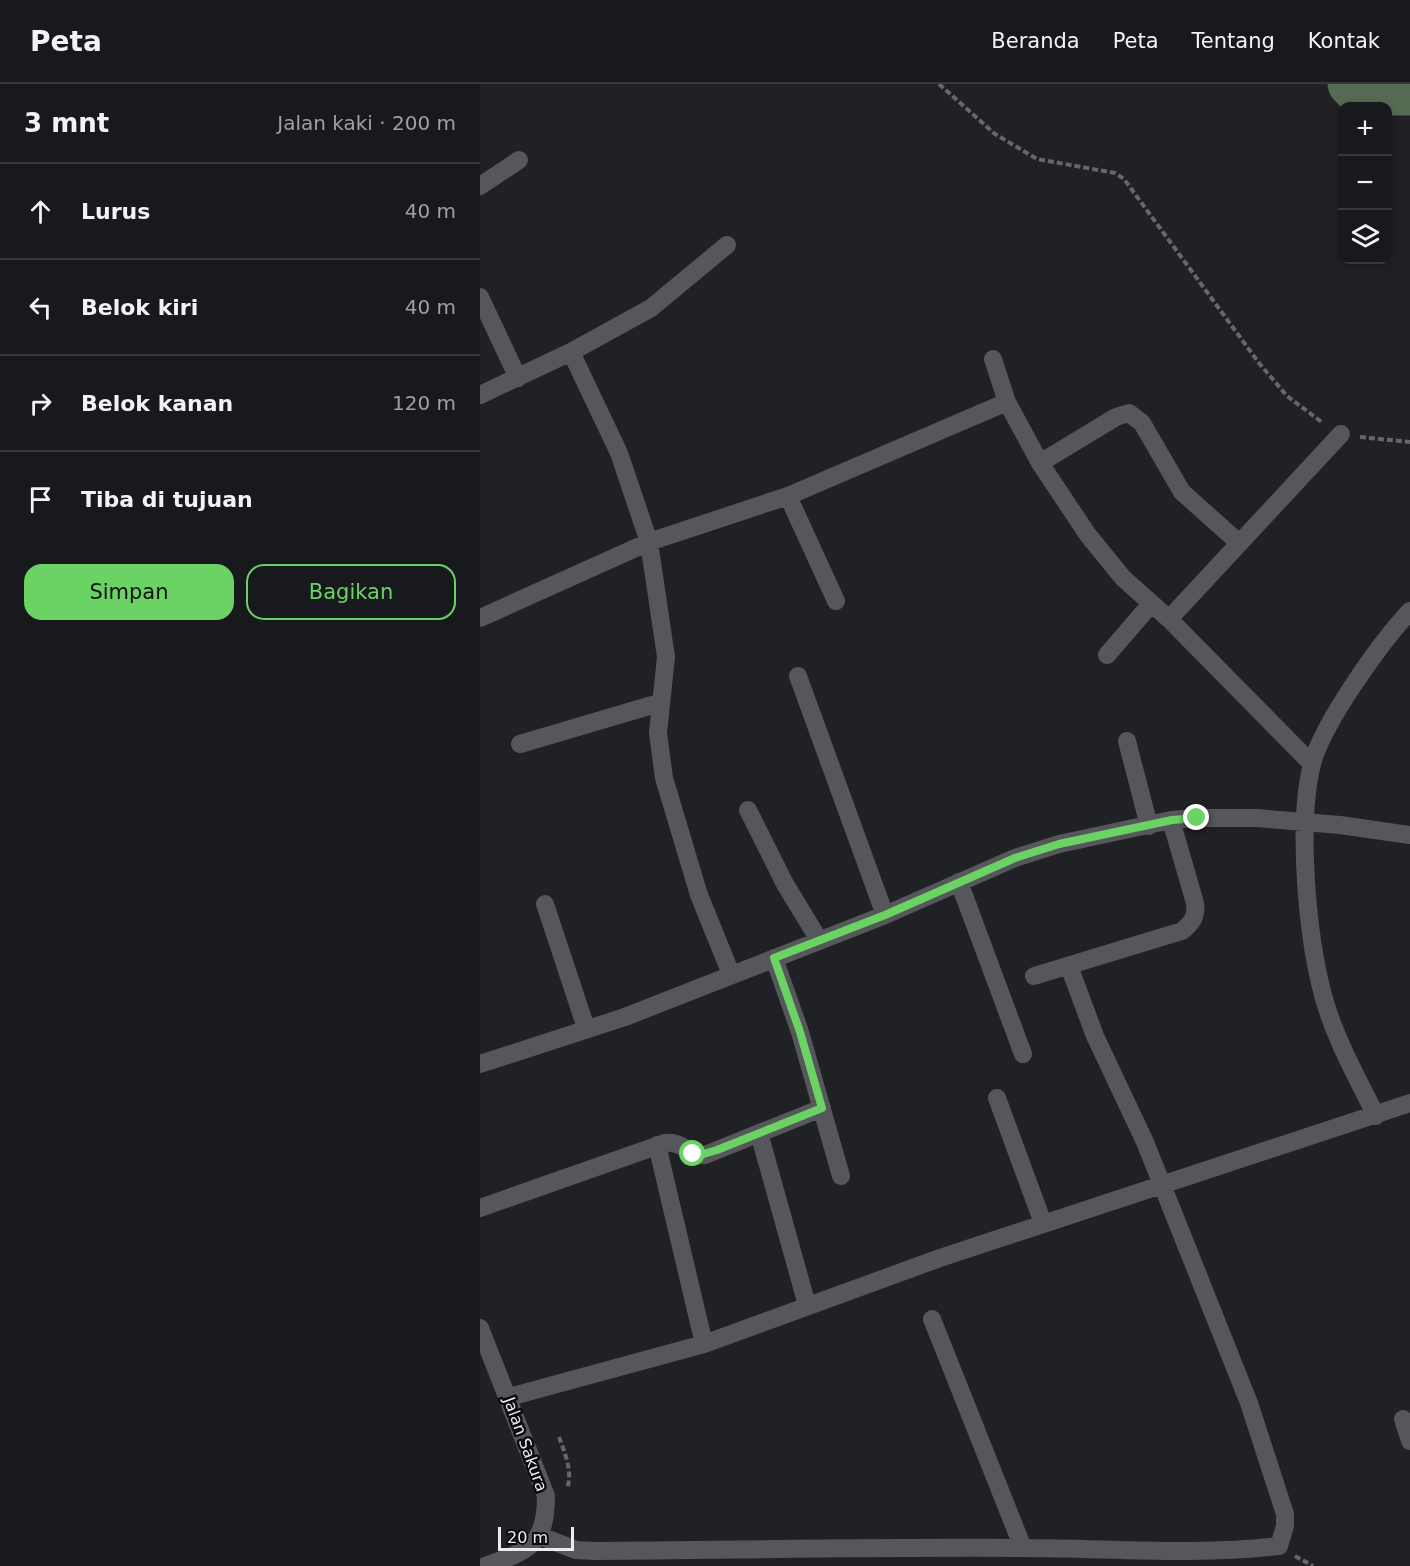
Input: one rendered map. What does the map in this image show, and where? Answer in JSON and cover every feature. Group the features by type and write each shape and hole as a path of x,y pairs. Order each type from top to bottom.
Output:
{"street":[{"path":"480,186 519,160"},
{"path":"480,395 571,352 651,308 727,245"},
{"path":"480,297 518,378"},
{"path":"571,352 619,453 649,542 666,657 659,703 659,750 669,801 699,895 731,974"},
{"path":"993,359 1007,402 1040,463 1088,535 1123,578 1169,619 1312,764"},
{"path":"480,618 649,542 788,496 1007,402"},
{"path":"1040,463 1116,417 1129,413 1142,423 1182,492 1238,542"},
{"path":"1169,619 1238,542 1341,434"},
{"path":"788,496 836,601"},
{"path":"1107,655 1151,604"},
{"path":"1376,1116 1323,997 1312,949 1304,824 1312,764 1339,711 1367,665 1410,612"},
{"path":"798,676 885,915"},
{"path":"520,744 659,703"},
{"path":"1127,741 1149,826"},
{"path":"748,810 785,884 819,940"},
{"path":"480,1064 585,1028 625,1017 885,915 1015,858 1059,844 1172,820 1256,818 1304,824 1340,825 1410,835"},
{"path":"1034,976 1182,931 1191,924 1196,911 1195,903 1172,820"},
{"path":"959,882 1023,1054"},
{"path":"545,904 585,1028"},
{"path":"774,958 800,1032 841,1176"},
{"path":"485,1566 508,1558 534,1544 540,1536 576,1550 595,1551 1023,1548 1233,1552 1279,1546 1285,1520 1278,1490 1250,1403 1145,1142 1095,1036 1069,966"},
{"path":"997,1098 1043,1223"},
{"path":"509,1397 705,1344 807,1305 1043,1223 1410,1103"},
{"path":"480,1208 657,1145 677,1143 700,1155 822,1108"},
{"path":"759,1133 807,1305"},
{"path":"657,1145 705,1344"},
{"path":"932,1319 1023,1548"},
{"name":"Jalan Sakura","path":"480,1328 546,1496 546,1516 540,1536"},
{"path":"1403,1419 1410,1441"}],"path":[{"path":"939,84 995,134 1037,159 1115,173 1124,179 1259,363"}],"waterway":[{"path":"1350,84 1359,93 1410,93"}],"route":[{"path":"693,1154 705,1155 728,1147 822,1108 800,1032 774,958 885,915 1015,858 1059,844 1172,820 1197,818"}]}
